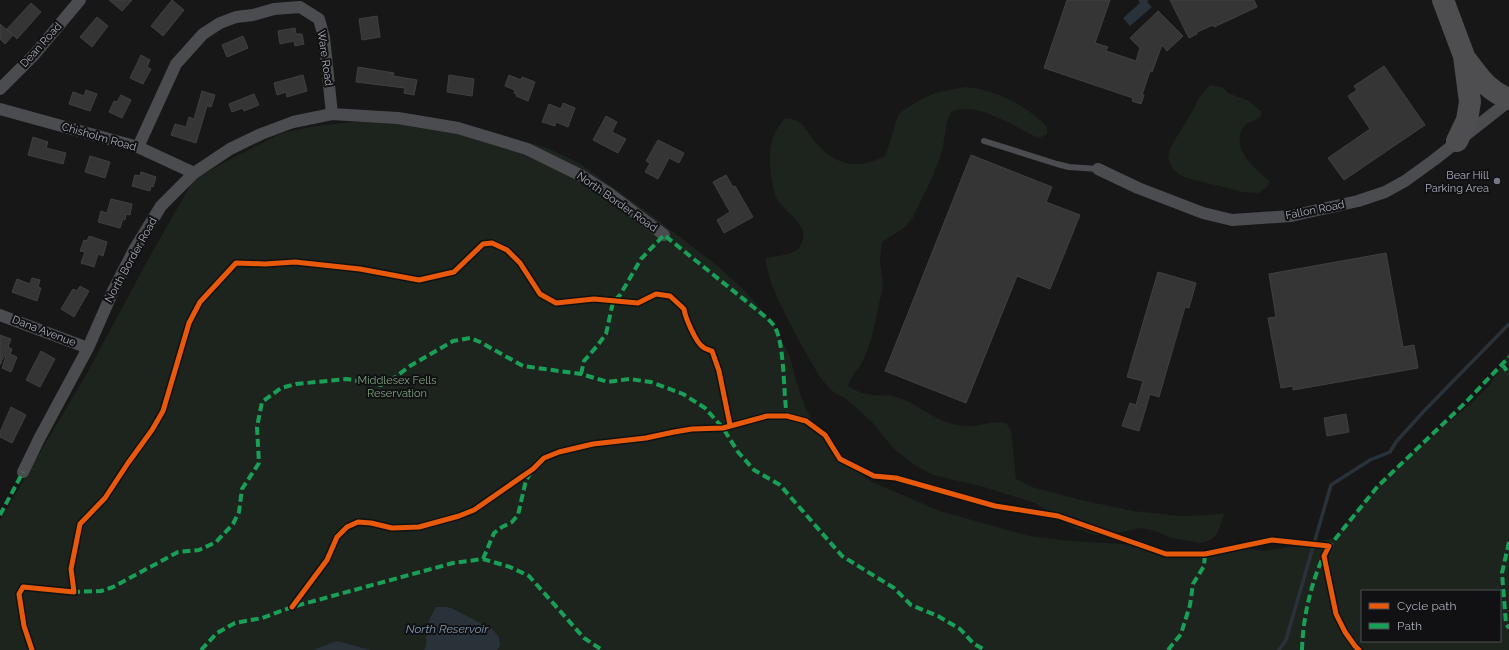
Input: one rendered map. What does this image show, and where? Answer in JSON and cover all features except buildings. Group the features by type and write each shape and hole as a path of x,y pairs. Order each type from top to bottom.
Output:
{"highway":[{"path":"1443,0 1464,56 1470,102 1467,120 1457,141"},
{"path":"1464,56 1486,85 1498,95 1509,100"}],"street":[{"name":"Dean Road","path":"0,89 34,55 80,0"},
{"name":"Ware Road","path":"138,147 176,64 203,34 220,23 236,17 253,15 274,9 300,7 319,19 324,38 332,114"},
{"name":"Fallon Road","path":"1098,169 1138,188 1204,213 1232,220 1291,216 1358,201 1384,192 1404,181 1434,160 1509,100"},
{"name":"Chisholm Road","path":"0,109 138,147 194,173"},
{"name":"North Border Road","path":"23,472 88,348 113,291 134,250 161,206 194,173 230,149 261,134 293,122 332,114 398,118 458,128 527,149 582,176 610,194 664,235"},
{"name":"Dana Avenue","path":"0,315 88,348"}],"lane":[{"path":"984,141 1069,167 1098,169"}],"green space":[{"path":"1210,85 1222,87 1228,93 1249,101 1262,112 1260,117 1246,124 1240,135 1240,143 1245,156 1249,162 1270,182 1267,187 1258,193 1243,192 1190,179 1180,175 1172,168 1168,158 1170,148 1200,96"},
{"path":"965,87 987,91 1010,100 1039,119 1047,127 1047,134 1039,138 984,112 962,109 951,112 947,122 942,152 932,178 912,219 905,227 882,242 880,262 883,286 872,337 864,359 851,378 848,386 865,394 891,396 902,399 943,421 953,424 974,426 995,422 1006,423 1011,430 1016,479 1032,487 1081,500 1133,511 1182,516 1225,513 1217,534 1210,540 1201,543 1172,538 1152,530 1140,528 1108,535 1095,535 1070,526 1035,503 984,487 933,475 916,466 893,448 872,422 845,398 836,394 828,387 818,374 797,337 778,300 770,280 765,258 794,252 802,244 803,237 801,227 779,202 773,187 770,155 772,140 779,125 785,118 796,121 804,127 825,152 832,157 849,164 866,163 885,156 898,115 902,111 935,93"},
{"name":"Middlesex Fells Reservation","path":"351,122 383,122 490,131 547,148 579,163 650,214 720,268 746,292 774,325 790,357 805,407 816,429 840,459 872,482 940,511 1029,536 1070,541 1139,545 1179,551 1216,553 1241,547 1264,551 1298,546 1334,538 1374,489 1406,458 1468,406 1490,385 1509,351 1509,650 0,650 0,520 86,375 150,256 194,179 282,133 316,126"}],"water":[{"path":"1138,0 1149,0 1147,2 1152,7 1130,26 1123,18 1140,3"},
{"name":"North Reservoir","path":"436,607 451,608 492,629 499,637 500,646 497,650 424,650 426,645 427,625"},
{"path":"337,641 370,650 313,650"}],"waterway":[{"path":"1279,650 1286,640 1331,485 1370,460 1390,452 1396,442 1424,411 1509,324"}],"marked path":[{"path":"581,374 584,361 606,334 613,302 620,295 641,259 664,235 767,318 775,327 781,346 787,416"},
{"path":"72,592 101,591 113,587 178,552 199,550 216,542 233,524 239,512 242,489 259,463 257,427 262,402 281,388 296,384 347,379 381,385 390,381 410,366 453,341 470,338 523,366 581,374 608,382 629,379 651,382 683,394 705,408 723,428 738,452 754,470 780,485 842,556 894,588 911,605 938,616 960,629 974,644 985,650"},
{"path":"1327,549 1378,486 1465,403 1509,357"},
{"path":"1502,364 1509,374"},
{"path":"0,515 23,472"},
{"path":"483,559 494,533 512,522 518,515 526,480 530,474"},
{"path":"1509,542 1502,573 1506,624 1509,628"},
{"path":"1168,650 1181,634 1190,605 1193,584 1204,566 1205,554"},
{"path":"1302,650 1308,603 1314,580 1323,557"},
{"path":"201,650 217,633 235,623 262,618 292,607 453,563 483,559 510,567 529,576 584,638 602,650"}],"cycle path":[{"path":"32,650 24,626 19,594 23,587 74,592 71,569 80,524 105,498 152,430 163,411 189,323 200,302 236,263 265,264 295,262 360,269 419,280 454,272 483,244 492,243 507,250 520,263 540,294 556,303 594,299 638,303 656,294 670,296 684,309 691,330 700,345 712,351 719,371 730,425"},
{"path":"292,607 327,560 337,537 347,527 358,522 371,523 392,528 419,527 459,516 474,510 533,469 544,458 559,452 593,444 646,438 692,429 723,428 767,416 787,416 806,421 825,435 840,459 874,476 896,478 995,506 1058,516 1166,554 1205,554 1272,540 1329,546 1324,556 1336,614 1345,632 1359,650"}],"place":[{"name":"Bear Hill Parking Area","path":"1497,181"}]}
